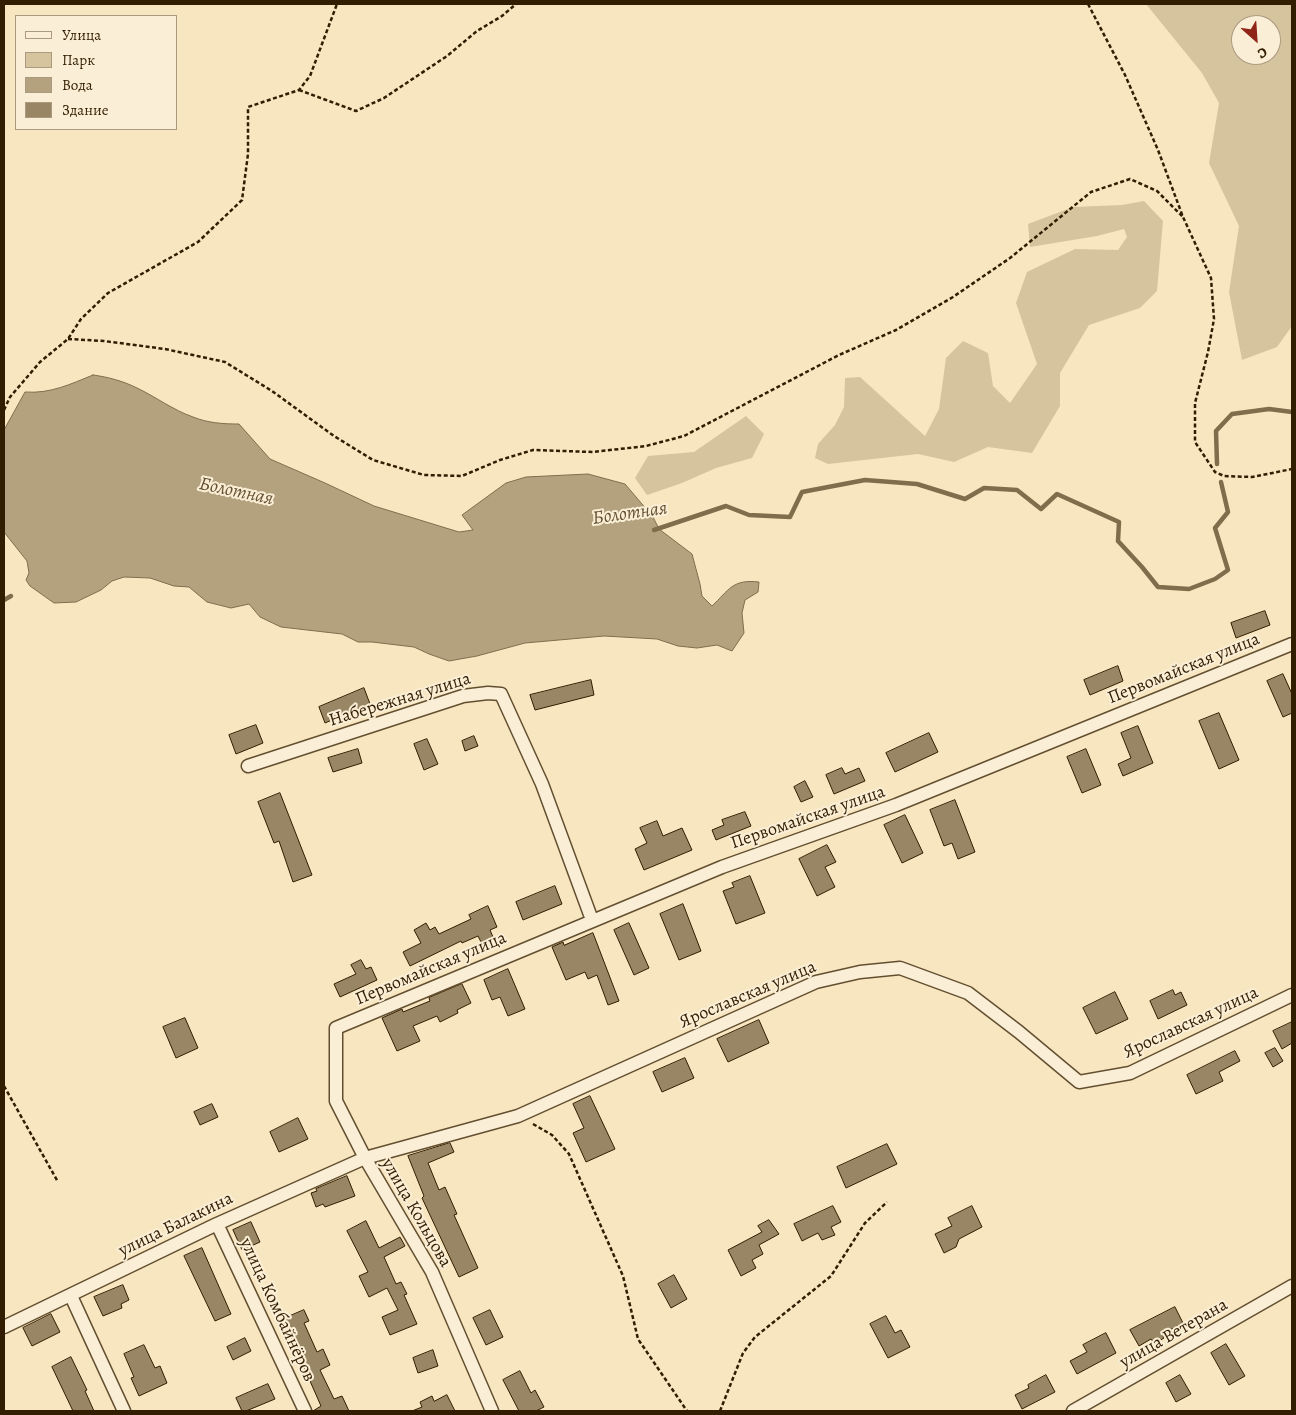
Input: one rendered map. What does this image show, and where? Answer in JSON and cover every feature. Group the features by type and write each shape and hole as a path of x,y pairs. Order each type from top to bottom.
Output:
{"street":[{"name":"Первомайская улица","path":"336,1028 722,867 896,806 1292,644"},
{"name":"Набережная улица","path":"248,766 463,696 488,693 501,694 542,784 592,920"},
{"name":"Ярославская улица","path":"365,1158 518,1116 816,982 860,972 900,968 968,993 1079,1082 1130,1073 1292,995"},
{"name":"улица Кольцова","path":"336,1028 336,1101 365,1158 432,1272 492,1411"},
{"name":"улица Балакина","path":"4,1327 218,1224 365,1158"},
{"name":"улица Комбайнёров","path":"218,1224 305,1411"},
{"name":"улица Ветерана","path":"1073,1411 1292,1286"},
{"path":"71,1296 124,1411"}],"path":[{"path":"4,410 10,397 40,362 68,339 81,319 108,293 198,242 242,200 248,154 248,106 299,90 310,76 337,4"},
{"path":"299,90 356,111 384,98 447,56 477,31 502,16 516,4"},
{"path":"1088,4 1125,75 1158,150 1183,217 1211,278 1214,319 1195,403 1195,442 1215,472 1224,476 1252,477 1292,469"},
{"path":"68,339 104,340 165,349 225,362 272,391 334,436 373,460 424,475 462,476 500,460 533,450 594,452 646,446 684,436 831,359 896,330 945,302 1010,258 1091,192 1130,179 1157,191 1183,217"},
{"path":"4,1086 58,1182"},
{"path":"518,1116 552,1135 569,1154 623,1276 638,1339 687,1411"},
{"path":"720,1411 743,1353 755,1337 830,1276 865,1222 887,1202"}],"green space":[{"path":"1146,4 1292,4 1292,326 1277,347 1242,360 1229,292 1239,226 1209,163 1219,103 1202,73"},
{"path":"1144,201 1163,221 1157,291 1140,308 1089,325 1060,373 1060,406 1032,453 988,447 954,462 918,454 828,464 815,458 818,444 835,425 844,407 845,378 860,377 925,436 939,409 946,358 963,341 988,353 993,386 1010,403 1037,364 1016,303 1027,272 1075,249 1118,250 1127,237 1124,229 1097,236 1030,247 1028,224 1073,207 1122,205"},
{"path":"746,416 764,434 752,458 716,468 682,483 647,495 635,478 648,456 694,452"}],"water":[{"path":"93,375 132,386 178,411 199,419 216,423 239,424 270,459 374,506 459,532 473,530 462,515 506,483 526,477 588,474 625,484 653,517 659,529 692,554 702,596 712,606 737,584 759,582 758,592 745,600 742,613 744,633 732,651 717,645 697,648 678,646 657,639 604,636 525,643 477,656 449,661 414,647 358,642 342,634 281,627 260,617 249,604 231,608 207,602 189,587 174,586 150,578 124,577 112,581 101,590 76,602 54,603 30,586 26,580 29,573 27,561 4,532 4,430 25,392 52,390"}],"building":[{"path":"1265,611 1270,625 1236,638 1231,623"},
{"path":"1118,666 1123,681 1090,695 1084,680"},
{"path":"1283,674 1292,694 1292,713 1283,717 1267,681"},
{"path":"591,680 594,695 535,710 530,695"},
{"path":"364,688 370,704 325,723 319,707"},
{"path":"1219,713 1239,760 1219,769 1199,721"},
{"path":"256,725 263,743 236,754 229,735"},
{"path":"1138,726 1153,763 1123,776 1118,764 1131,758 1121,733"},
{"path":"929,733 938,752 895,772 886,753"},
{"path":"474,736 478,746 465,751 462,741"},
{"path":"427,739 438,764 424,770 414,744"},
{"path":"358,749 362,763 333,772 328,758"},
{"path":"1086,749 1101,785 1082,793 1067,757"},
{"path":"842,768 845,774 859,768 865,781 834,794 826,775"},
{"path":"805,781 813,797 801,802 794,787"},
{"path":"280,793 312,875 293,882 279,841 274,843 258,802"},
{"path":"955,800 975,852 958,859 952,843 944,846 930,810"},
{"path":"745,812 751,826 716,840 712,830 724,825 722,820"},
{"path":"905,815 923,853 902,863 884,825"},
{"path":"657,821 663,836 682,828 692,850 644,870 635,849 647,843 640,828"},
{"path":"827,845 836,862 825,867 835,887 817,896 799,859"},
{"path":"750,876 765,913 736,924 723,891 734,887 732,883"},
{"path":"555,886 562,904 523,920 516,902"},
{"path":"683,904 701,951 679,960 660,914"},
{"path":"488,906 497,927 490,930 493,937 481,942 478,936 462,943 461,941 410,966 403,952 421,943 414,930 426,923 430,930 435,927 439,934 471,919 469,915"},
{"path":"629,923 649,968 634,975 614,930"},
{"path":"593,933 619,1001 608,1005 597,975 588,979 585,972 566,980 552,947 563,942 564,945"},
{"path":"361,960 366,969 371,967 377,980 340,997 334,984 356,974 351,965"},
{"path":"508,969 525,1009 508,1016 500,997 492,1000 484,980"},
{"path":"462,984 471,1003 457,1010 458,1013 440,1022 437,1016 413,1026 420,1041 397,1051 382,1018 402,1009 403,1012 430,1001 429,998"},
{"path":"1173,990 1175,995 1181,992 1187,1005 1158,1019 1150,1001"},
{"path":"1115,992 1128,1019 1096,1034 1083,1008"},
{"path":"185,1018 198,1048 176,1058 163,1027"},
{"path":"759,1020 769,1043 728,1062 717,1039"},
{"path":"1292,1022 1292,1043 1282,1049 1273,1031"},
{"path":"1275,1048 1283,1061 1273,1067 1265,1053"},
{"path":"1235,1051 1240,1061 1219,1072 1223,1081 1196,1094 1187,1075"},
{"path":"685,1058 694,1078 662,1092 653,1072"},
{"path":"590,1096 615,1149 586,1162 573,1133 584,1128 573,1104"},
{"path":"212,1104 218,1117 200,1125 194,1112"},
{"path":"298,1118 308,1139 279,1152 270,1132"},
{"path":"450,1143 454,1152 428,1163 439,1190 445,1187 457,1214 454,1215 478,1268 459,1277 422,1198 424,1196 408,1156"},
{"path":"887,1144 897,1164 846,1188 837,1167"},
{"path":"347,1176 355,1196 325,1207 323,1204 316,1207 311,1193"},
{"path":"833,1206 841,1222 831,1227 835,1235 822,1240 818,1233 802,1241 794,1224"},
{"path":"972,1206 982,1227 959,1239 956,1247 944,1253 935,1234 952,1226 948,1218"},
{"path":"769,1220 779,1234 759,1245 763,1254 752,1260 756,1268 741,1276 728,1250 762,1232 758,1226"},
{"path":"366,1221 379,1248 400,1237 405,1246 384,1257 396,1284 401,1282 407,1294 404,1295 417,1324 390,1335 382,1317 398,1310 387,1288 369,1297 359,1276 368,1272 347,1231"},
{"path":"251,1222 260,1242 242,1250 233,1230"},
{"path":"202,1248 231,1314 215,1321 184,1256"},
{"path":"674,1275 687,1299 671,1308 658,1284"},
{"path":"123,1285 129,1300 121,1304 122,1308 103,1316 94,1297"},
{"path":"1175,1307 1183,1323 1162,1334 1164,1338 1154,1344 1151,1339 1139,1346 1130,1330"},
{"path":"304,1310 309,1321 304,1323 317,1352 323,1349 330,1365 320,1370 334,1399 342,1396 349,1411 313,1411 321,1406 288,1331 281,1320"},
{"path":"490,1310 503,1337 486,1345 473,1318"},
{"path":"51,1314 60,1332 32,1346 23,1328"},
{"path":"886,1316 895,1333 901,1330 910,1347 888,1358 870,1324"},
{"path":"1106,1333 1116,1353 1077,1374 1070,1361 1087,1352 1083,1345"},
{"path":"245,1338 251,1351 233,1360 227,1347"},
{"path":"1226,1344 1245,1376 1229,1385 1211,1353"},
{"path":"144,1345 155,1368 160,1366 167,1383 139,1396 131,1378 134,1377 124,1354"},
{"path":"433,1350 438,1366 418,1373 413,1358"},
{"path":"71,1357 87,1390 85,1391 94,1411 73,1411 52,1367"},
{"path":"520,1371 531,1393 535,1390 544,1407 536,1411 519,1411 503,1380"},
{"path":"1046,1375 1055,1392 1022,1409 1015,1395 1029,1388 1028,1385"},
{"path":"1180,1375 1191,1394 1176,1402 1166,1383"},
{"path":"268,1384 275,1399 242,1411 236,1398"},
{"path":"447,1395 455,1411 412,1411 422,1407 420,1402 432,1396 434,1401"}],"waterway":[{"name":"Болотная","path":"1217,464 1216,431 1232,414 1269,409 1292,412"},
{"name":"Болотная","path":"654,530 726,506 749,515 790,517 802,492 865,480 917,484 965,499 984,488 1017,490 1041,509 1057,494 1119,522 1118,541 1158,587 1189,589 1215,579 1228,570 1215,528 1228,512 1221,482"},
{"name":"Болотная","path":"4,600 11,596"}]}
